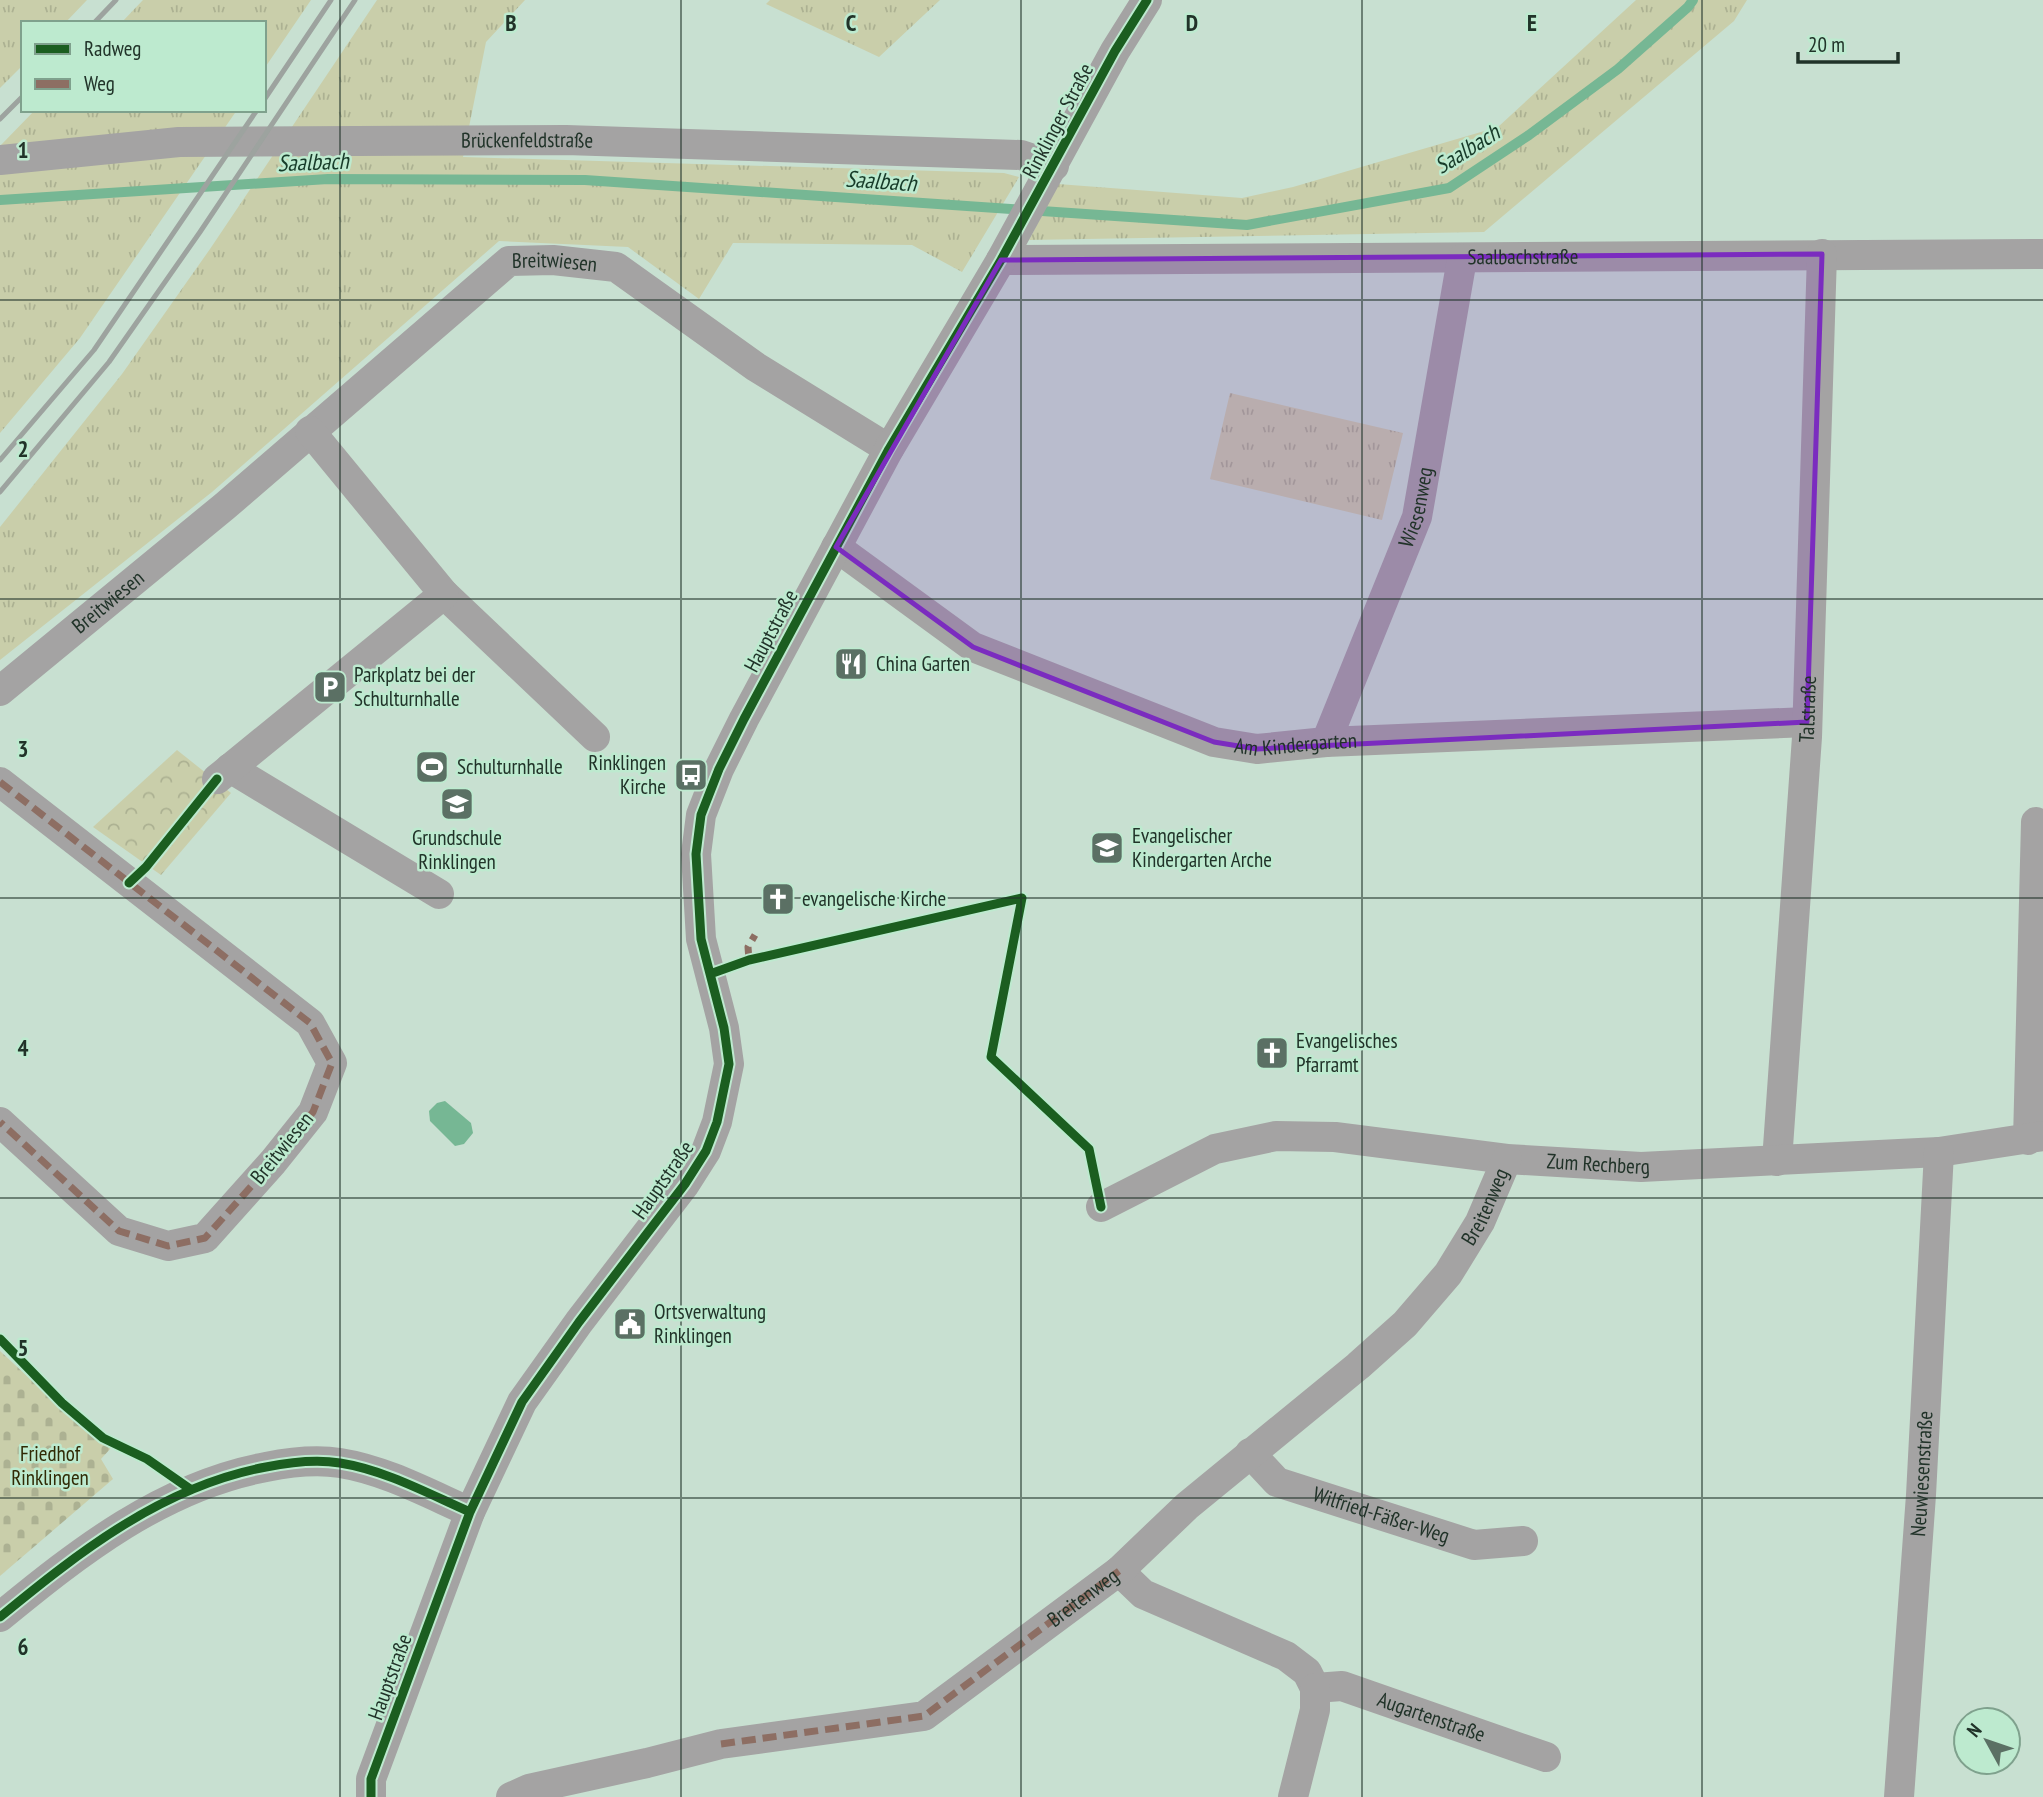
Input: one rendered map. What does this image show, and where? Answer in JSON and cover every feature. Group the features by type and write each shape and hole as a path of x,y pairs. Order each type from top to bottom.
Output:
{"street":[{"name":"Rinklinger Straße","path":"1004,254 1115,51 1147,0"},
{"name":"Brückenfeldstraße","path":"0,160 179,142 566,140 1021,155 1049,175"},
{"name":"Saalbachstraße","path":"1004,254 1462,259 2043,254"},
{"name":"Hauptstraße","path":"371,1797 371,1779 470,1511 522,1402 579,1322 685,1184 706,1151 726,1090 729,1064 724,1028 701,939 696,854 701,815 719,769 889,449 1004,254"},
{"name":"Talstraße","path":"1777,1161 1807,722 1822,254"},
{"name":"Wiesenweg","path":"1326,742 1417,517 1462,259"},
{"name":"Breitwiesen","path":"0,691 225,506 509,261 554,260 616,267 756,367 889,449"},
{"path":"310,431 444,594 595,737"},
{"name":"Am Kindergarten","path":"836,547 973,647 1214,742 1257,749 1326,742 1807,722"},
{"path":"439,894 224,774 444,594"},
{"name":"Breitwiesen","path":"0,782 310,1023 332,1063 313,1112 273,1162 205,1238 168,1246 119,1231 0,1122"},
{"name":"Zum Rechberg","path":"1101,1207 1214,1149 1276,1136 1335,1137 1507,1159 1641,1167 1939,1152 2036,1138 2036,821"},
{"name":"Neuwiesenstraße","path":"1899,1797 1921,1495 1939,1152"},
{"name":"Breitenweg","path":"511,1797 529,1789 721,1744 924,1716 1119,1571 1187,1506 1358,1366 1405,1324 1448,1274 1480,1222 1507,1159"},
{"name":"Wilfried-Fäßer-Weg","path":"1250,1453 1277,1482 1474,1545 1523,1541"},
{"path":"0,1617 64,1564 136,1516 190,1489 247,1470 297,1461 340,1463 383,1474 470,1511"},
{"path":"1119,1571 1143,1594 1286,1656 1307,1672 1315,1688 1315,1710 1293,1797"},
{"name":"Augartenstraße","path":"1315,1688 1342,1686 1546,1757"}],"highlighted area":[{"path":"1822,254 1807,722 1257,749 1214,742 973,647 836,547 1001,260"}],"green space":[{"path":"0,0 87,0 67,21 21,21 21,67 0,88"},
{"path":"143,0 311,0 266,66 266,21 123,21"},
{"path":"377,0 525,0 486,42 463,157 1004,173 1019,177 962,272 912,245 733,243 699,299 628,247 499,241 212,492 0,660 0,527 122,374 210,249"},
{"path":"770,0 940,0 879,57 766,4"},
{"path":"1636,0 1747,0 1734,21 1484,232 1029,240 1058,184 1242,198 1293,187 1498,127"},
{"path":"33,112 236,112 80,338 0,433 0,146"},
{"path":"1230,393 1403,433 1382,520 1210,479"},
{"path":"177,750 231,793 161,875 93,827"},
{"name":"Friedhof Rinklingen","path":"0,1351 69,1415 111,1448 101,1459 113,1479 0,1576"}],"shaded area":[{"path":"445,1101 471,1123 473,1133 464,1144 455,1146 430,1121 429,1111 437,1103"}],"waterway":[{"name":"Saalbach","path":"0,200 328,179 585,180 1247,225 1449,188 1529,135 1618,69 1693,0"}],"railway":[{"path":"96,21 116,0"},
{"path":"266,97 331,0"},
{"path":"0,492 109,362 200,232 355,0"},
{"path":"0,119 21,98"},
{"path":"0,460 94,350 256,112"}],"marked path":[{"path":"0,782 310,1023 332,1063 313,1112 273,1162 205,1238 168,1246 119,1231 0,1122"},
{"path":"749,960 748,947 755,935"},
{"path":"721,1744 924,1716 1119,1571"}],"cycle path":[{"path":"371,1797 371,1779 470,1512 522,1402 579,1322 685,1184 706,1151 717,1122 729,1064 724,1028 701,939 696,854 701,815 719,769 889,449 1001,260 1115,51 1147,0"},
{"path":"129,883 146,867 217,779"},
{"path":"710,974 749,960 1022,898 991,1057 1089,1149 1101,1207"},
{"path":"0,1339 62,1403 103,1438 147,1459 190,1489"},
{"path":"0,1617 92,1546 157,1506 228,1476 266,1467 312,1461 357,1466 406,1483 470,1512"}],"place":[{"name":"China Garten","path":"851,664"},
{"name":"Parkplatz bei der Schulturnhalle","path":"330,687"},
{"name":"Schulturnhalle","path":"432,767"},
{"name":"Rinklingen Kirche","path":"691,775"},
{"name":"Grundschule Rinklingen","path":"457,804"},
{"name":"Evangelischer Kindergarten Arche","path":"1107,848"},
{"name":"evangelische Kirche","path":"778,899"},
{"name":"Evangelisches Pfarramt","path":"1272,1053"},
{"name":"Ortsverwaltung Rinklingen","path":"630,1324"}]}
